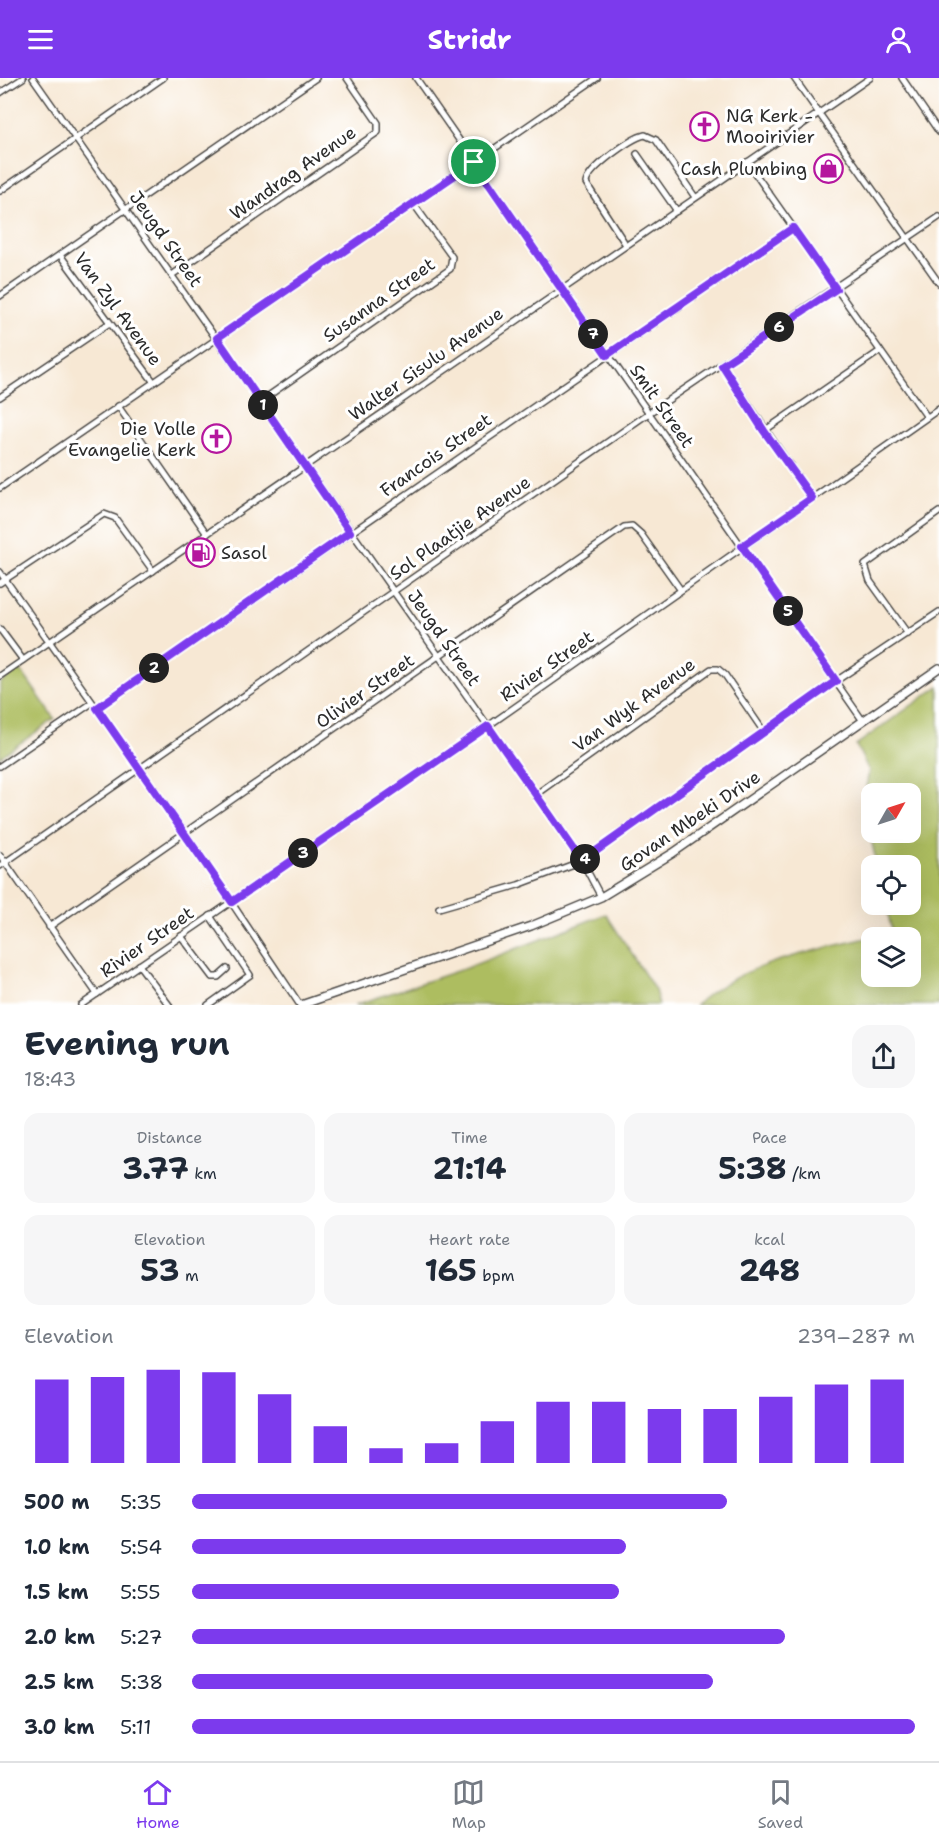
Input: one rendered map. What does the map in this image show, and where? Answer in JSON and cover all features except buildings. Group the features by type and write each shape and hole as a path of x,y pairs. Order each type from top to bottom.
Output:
{"main road":[{"name":"Govan Mbeki Drive","path":"301,1005 531,926 601,897 674,853 939,668"}],"street":[{"path":"0,93 22,78"},
{"name":"Jeugd Street","path":"33,78 582,861 601,897"},
{"path":"0,191 163,78"},
{"path":"0,296 316,78"},
{"name":"Wandrag Avenue","path":"172,275 378,132 378,123 347,78"},
{"name":"Smit Street","path":"416,78 863,721"},
{"path":"485,155 597,78"},
{"path":"794,78 939,283"},
{"name":"Walter Sisulu Avenue","path":"2,674 870,78"},
{"path":"902,78 939,132"},
{"path":"626,245 586,183 590,173 634,140 645,135 656,140 695,197"},
{"path":"637,153 677,211"},
{"path":"0,488 474,162"},
{"path":"747,162 927,417"},
{"name":"Susanna Street","path":"261,401 450,269 452,257 413,203"},
{"name":"Sol Plaatjie Avenue","path":"3,864 649,413 836,289 939,217"},
{"name":"Francois Street","path":"97,708 793,228"},
{"name":"Van Zyl Avenue","path":"60,255 108,324 153,381"},
{"path":"0,397 108,324"},
{"path":"764,431 880,351"},
{"path":"722,365 764,431 812,498"},
{"path":"118,406 207,534"},
{"name":"Rivier Street","path":"81,1005 488,726 680,588 939,409"},
{"path":"908,634 870,581 865,566 939,512"},
{"path":"2,581 104,514 115,518 153,571"},
{"name":"Olivier Street","path":"49,927 628,526 641,534 680,588"},
{"path":"0,572 2,581 97,708 301,1005"},
{"path":"439,908 518,885 582,861 836,681 939,612"},
{"path":"0,629 23,660"},
{"path":"0,667 2,674"},
{"name":"Van Wyk Avenue","path":"534,795 711,669 718,669 725,675 764,732"},
{"path":"0,766 92,703"},
{"path":"0,855 3,864 97,994"},
{"path":"208,1005 250,975 210,916"},
{"path":"181,936 212,977 218,977 227,969"},
{"path":"139,966 169,1005"}],"green space":[{"path":"20,669 55,719 0,757 0,683"},
{"path":"939,686 939,1005 696,1005 737,977 762,966 861,939 861,987 921,987 921,927 891,927 888,915 921,915 921,855 875,855 872,843 921,843 921,783 867,783 869,771 856,745"},
{"path":"606,914 655,990 659,1005 355,1005 466,968"}],"place":[{"name":"NG Kerk - Mooirivier","path":"705,126"},
{"name":"Cash Plumbing","path":"828,169"},
{"name":"Die Volle Evangelie Kerk","path":"217,439"},
{"name":"Sasol","path":"200,553"}],"route":[{"path":"474,162 607,355 793,228 836,289 722,365 764,431 812,498 742,546 836,681 608,845 582,861 488,726 232,902 97,708 350,532 217,338 474,162"}]}
